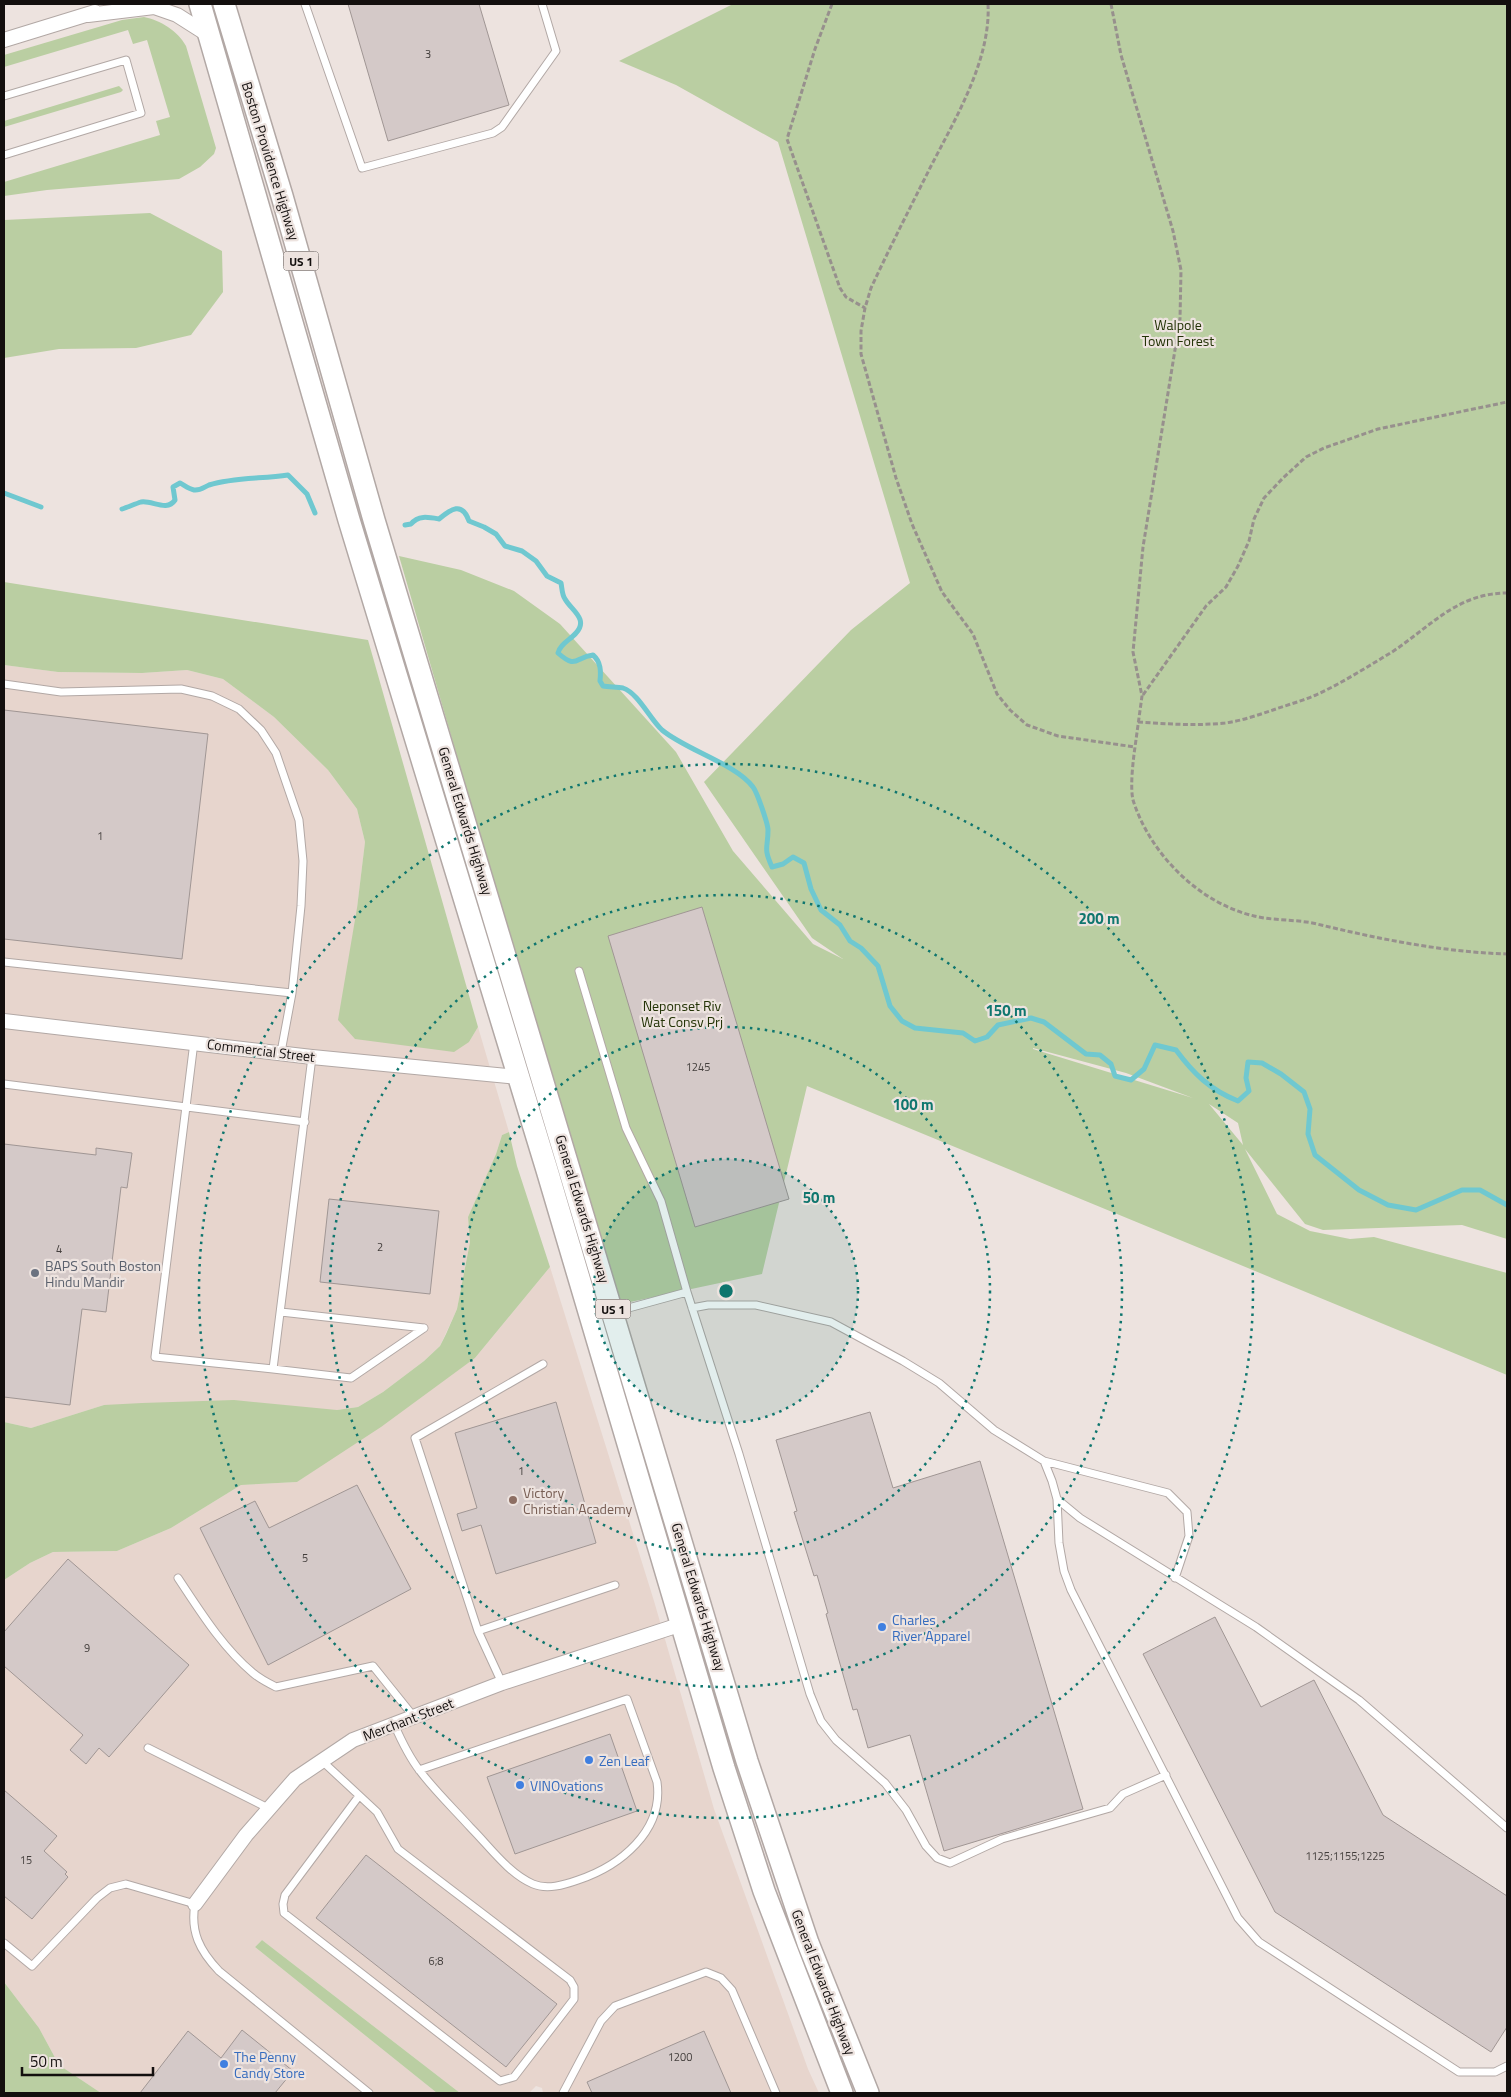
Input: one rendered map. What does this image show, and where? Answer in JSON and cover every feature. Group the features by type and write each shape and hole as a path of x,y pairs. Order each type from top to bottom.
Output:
{"main road":[{"name":"Boston Providence Highway","path":"200,4 349,520"},
{"name":"Boston Providence Highway","path":"224,4 282,196 374,520"},
{"name":"General Edwards Highway","path":"349,520 548,1170 724,1768 764,1891 842,2093"},
{"name":"General Edwards Highway","path":"374,520 614,1312 747,1761 786,1883 868,2093"}],"street":[{"path":"4,40 88,15 114,4"},
{"path":"88,15 154,6 177,15 210,36"},
{"name":"Commercial Street","path":"4,1021 312,1057 518,1077"},
{"name":"Merchant Street","path":"195,1904 234,1850 268,1808 296,1779 321,1760 353,1740 502,1684 682,1624"}],"lane":[{"path":"306,4 362,168 493,133 502,127 556,51 542,4"},
{"path":"4,96 126,60 141,113 4,155"},
{"path":"4,684 62,692 181,689 212,696 239,709 261,730 276,753 299,820 303,861 302,897 292,993 282,1052"},
{"path":"4,962 292,993"},
{"path":"579,971 626,1128 661,1201 808,1686 822,1721 846,1750 878,1777 895,1795 906,1810 926,1846 937,1858 950,1863 1002,1839 1110,1808 1123,1794 1166,1775"},
{"path":"194,1042 155,1357 351,1378 424,1328 281,1312"},
{"path":"274,1369 312,1057"},
{"path":"4,1084 305,1122"},
{"path":"614,1312 688,1292"},
{"path":"692,1308 708,1305 756,1305 831,1322 904,1360 939,1383 994,1430 1044,1460 1168,1493 1187,1512 1189,1536 1175,1578"},
{"path":"502,1684 478,1631 415,1438 543,1364"},
{"path":"1044,1460 1057,1499 1062,1561 1071,1590 1238,1918 1259,1942 1459,2072 1494,2072 1507,2066"},
{"path":"1057,1499 1080,1518 1256,1627 1359,1700 1507,1828"},
{"path":"178,1578 203,1616 234,1655 254,1674 276,1687 373,1666 414,1717"},
{"path":"478,1631 615,1585"},
{"path":"394,1724 402,1742 419,1770 505,1864 526,1880 538,1886 553,1887 570,1883 608,1867 641,1839 651,1824 657,1807 657,1782 627,1699 419,1770"},
{"path":"148,1748 268,1808"},
{"path":"321,1760 377,1812 398,1849 570,1980 574,1988 574,1999 514,2077 500,2081 284,1912 282,1904 285,1895 359,1796"},
{"path":"4,1943 32,1966 97,1898 110,1888 126,1884 195,1904 193,1916 195,1937 207,1958 219,1971 369,2093"},
{"path":"563,2093 601,2021 615,2006 706,1972 721,1978 732,1990 776,2093"}],"path":[{"path":"832,4 815,49 787,139 840,288 846,297 865,308"},
{"path":"988,4 989,20 985,43 974,76 955,119 887,253 865,308 861,331 861,354 896,478 912,524 942,592 973,634 997,694 1010,710 1027,725 1058,736 1135,747"},
{"path":"1111,4 1121,55 1173,231 1181,270 1180,319 1142,547 1133,652 1142,696 1135,747 1133,798 1144,824 1166,860 1186,880 1222,905 1254,916 1311,922 1383,940 1484,953 1507,954"},
{"path":"1142,696 1206,606 1226,587 1249,541 1254,519 1264,498 1306,457 1324,448 1378,429 1507,402"},
{"path":"1138,722 1184,725 1228,723 1279,708 1315,695 1358,672 1394,650 1429,623 1461,604 1490,593 1507,593"}],"shaded area":[{"path":"4,665 58,672 142,673 187,670 223,679 274,717 328,770 357,809 365,842 357,908 469,1042 478,1027 509,1132 502,1135 496,1154 468,1217 470,1242 457,1309 440,1346 424,1361 383,1392 358,1407 337,1410 104,1405 31,1428 4,1422"},
{"path":"550,1267 654,1601 714,1809 808,2069 819,2093 543,2093 542,2088 536,2086 529,2093 460,2093 262,1940 255,1947 437,2093 101,2093 59,2065 39,2028 4,1982 4,1580 30,1563 53,1552 117,1551 171,1528 241,1485 297,1482 475,1358"}],"green space":[{"name":"Walpole Town Forest","path":"733,4 1507,4 1507,1239 1462,1225 1323,1230 1305,1224 1245,1149 1277,1214 1310,1231 1350,1239 1374,1237 1507,1273 1507,1375 807,1086 762,1274 616,1305 399,556 461,570 514,591 560,624 676,752 733,851 813,944 843,959 812,938 704,782 851,630 910,583 778,142 676,85 619,61","holes":["1033,1049 1126,1073 1193,1098","1209,1104 1238,1123 1243,1145"]},
{"path":"144,17 168,27 186,46 216,148 214,154 200,167 179,179 47,190 4,196 4,182 160,135 156,121 170,117 147,40 133,44 128,30 4,67 4,55 122,20"},
{"path":"119,86 123,90 121,92 4,127 4,121"},
{"path":"150,213 222,251 223,292 191,335 136,348 59,349 4,358 4,220"},
{"path":"4,582 368,640 478,1027 469,1042 454,1052 355,1039 338,1020 357,908 365,842 357,809 328,770 274,717 223,679 187,670 142,673 58,672 4,665"},
{"path":"509,1132 517,1166 550,1267 475,1358 381,1427 297,1482 241,1485 171,1528 117,1551 53,1552 30,1563 4,1580 4,1422 31,1428 104,1405 142,1403 234,1400 337,1410 358,1407 383,1392 424,1361 440,1346 457,1309 470,1242 468,1217 496,1154 502,1135"},
{"path":"262,1940 460,2093 437,2093 255,1947"},
{"path":"4,1982 39,2028 59,2065 101,2093 4,2093"}],"building":[{"path":"348,4 479,4 509,105 388,141"},
{"path":"4,710 208,734 182,959 4,939"},
{"path":"702,907 789,1199 695,1227 608,936"},
{"name":"BAPS South Boston Hindu Mandir","path":"4,1144 96,1155 96,1148 132,1153 127,1188 121,1187 106,1312 82,1309 70,1405 4,1397"},
{"path":"329,1199 439,1211 430,1294 320,1282"},
{"path":"556,1402 596,1543 496,1574 481,1525 462,1531 457,1514 477,1508 455,1433"},
{"name":"Charles River Apparel","path":"870,1412 893,1488 980,1461 1083,1809 944,1851 910,1735 868,1748 857,1709 853,1710 826,1614 828,1613 817,1575 814,1576 794,1512 797,1511 776,1440"},
{"path":"357,1485 411,1589 268,1665 200,1528 255,1501 269,1528"},
{"path":"68,1559 189,1665 109,1757 99,1748 86,1764 70,1750 83,1735 4,1666 4,1632"},
{"path":"1215,1617 1261,1707 1314,1680 1383,1815 1507,1896 1507,2027 1491,2052 1275,1912 1143,1654"},
{"path":"610,1734 637,1811 515,1854 487,1777"},
{"path":"4,1790 57,1836 44,1851 67,1872 65,1874 68,1877 32,1919 4,1896"},
{"path":"366,1855 557,2004 506,2067 316,1918"},
{"name":"The Penny Candy Store","path":"242,2030 293,2071 275,2093 140,2093 188,2031 221,2058"},
{"path":"704,2031 731,2093 592,2093 587,2082"}],"waterway":[{"path":"122,509 141,502 168,505 175,500 173,487 180,483 196,490 219,482 288,475 307,494 315,513"},
{"path":"4,493 41,507"},
{"path":"405,525 411,524 420,518 439,519 452,510 460,509 469,521 496,534 505,546 522,551 536,561 547,576 561,583 564,597 578,615 581,623 580,628 563,645 558,653 573,662 593,655 599,664 600,681 603,686 623,688 634,695 662,730 735,771 753,787 760,801 768,827 767,852 772,867 783,864 793,857 804,863 811,889 821,910 840,925 850,941 861,948 878,966 890,1006 902,1021 915,1028 963,1033 975,1041 987,1037 998,1025 1031,1018 1044,1022 1086,1054 1100,1055 1111,1064 1115,1076 1131,1080 1144,1069 1155,1045 1176,1050 1203,1080 1219,1092 1238,1101 1249,1091 1246,1078 1248,1062 1262,1063 1281,1074 1304,1092 1310,1109 1308,1134 1315,1155 1359,1190 1388,1205 1416,1210 1462,1190 1480,1190 1507,1205"}],"place":[{"name":"BAPS South Boston Hindu Mandir","path":"35,1273"},
{"name":"Victory Christian Academy","path":"513,1500"},
{"name":"Charles River Apparel","path":"882,1627"},
{"name":"Zen Leaf","path":"589,1760"},
{"name":"VINOvations","path":"520,1785"},
{"name":"The Penny Candy Store","path":"224,2064"}],"park label":[{"name":"Neponset Riv Wat Consv Prj","path":"682,1014"}]}
